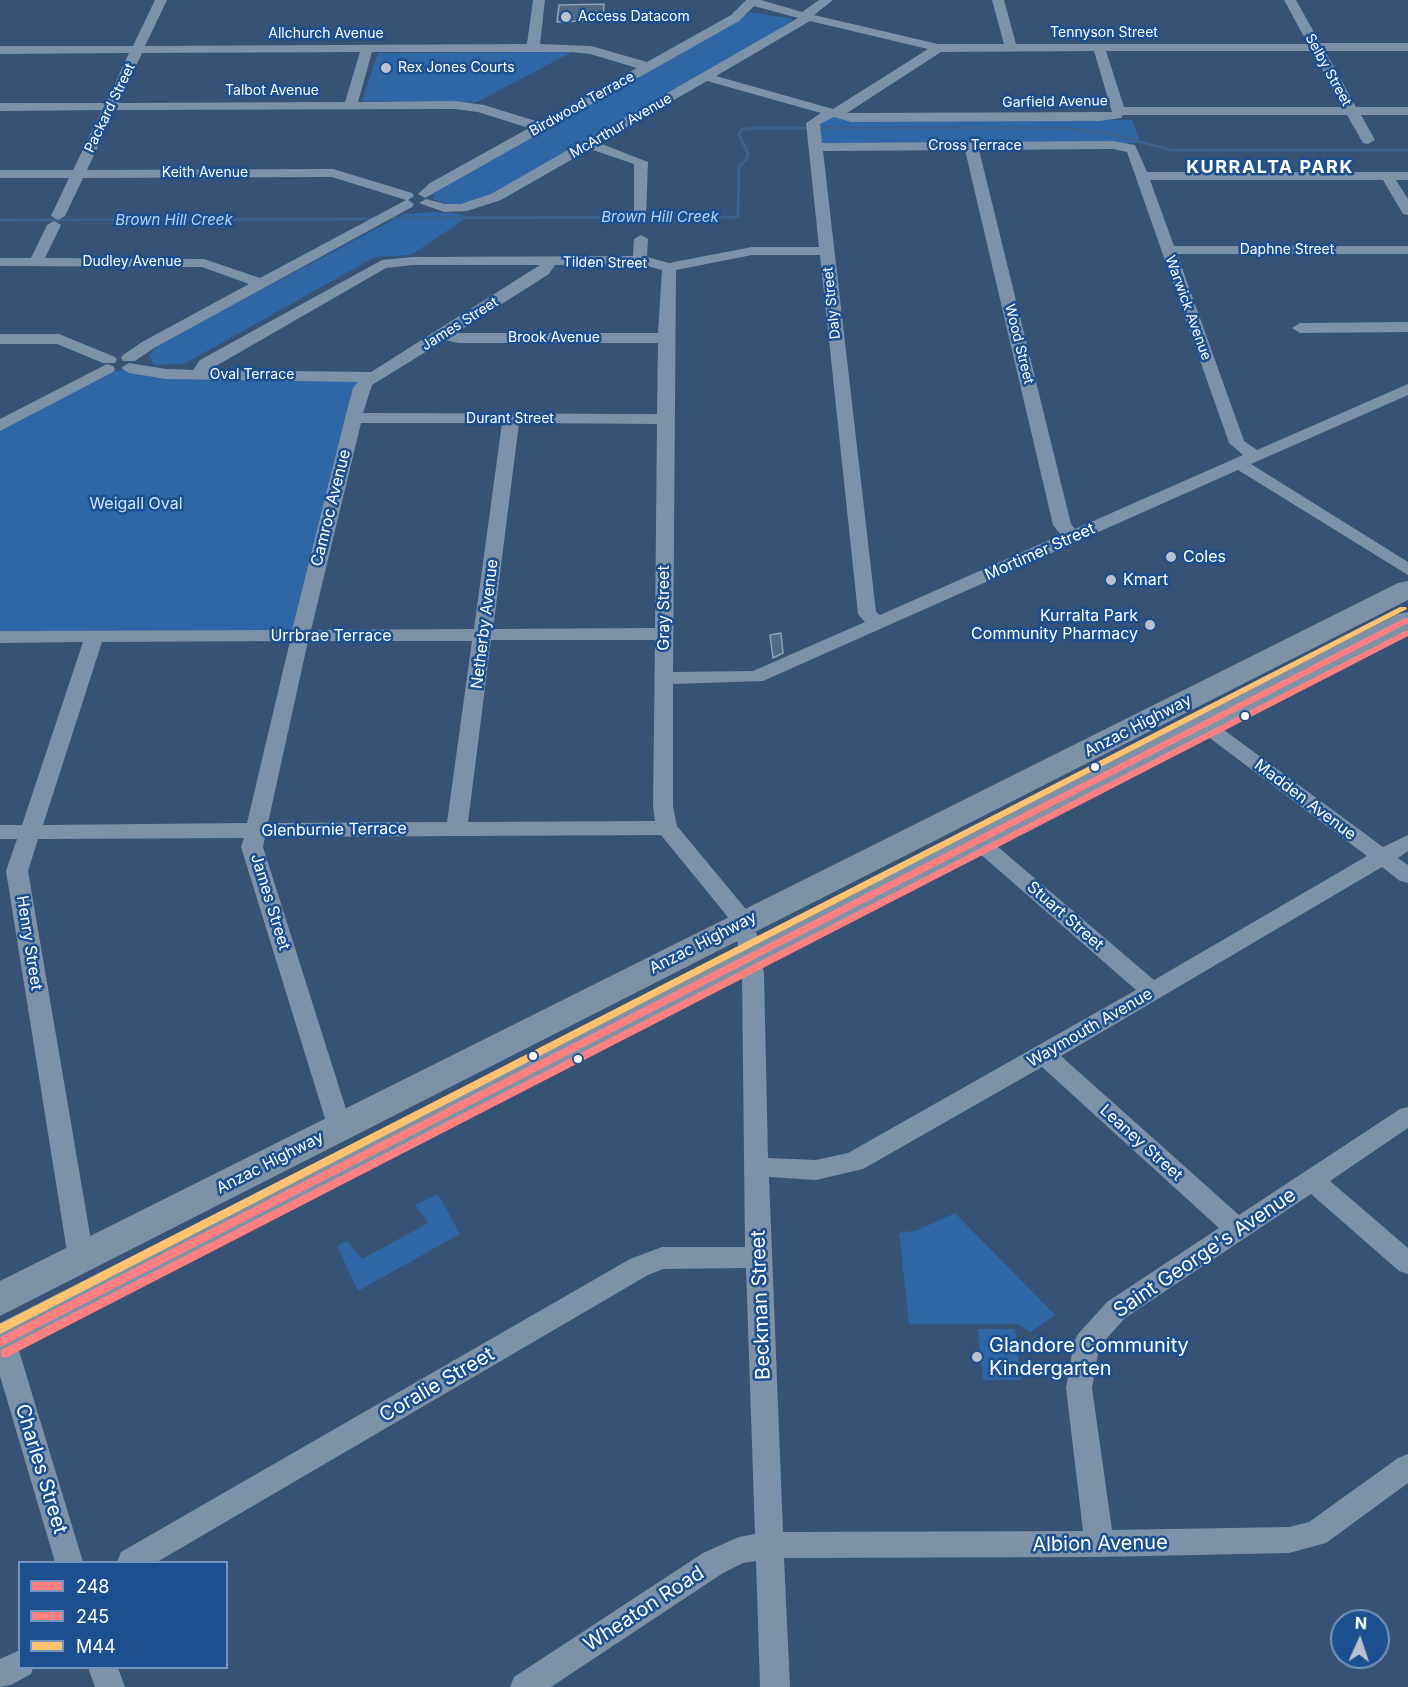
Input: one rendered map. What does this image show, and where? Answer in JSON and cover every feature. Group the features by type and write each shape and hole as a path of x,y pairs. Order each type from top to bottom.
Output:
{"highway":[{"name":"Anzac Highway","path":"0,1299 1408,589"},
{"name":"Anzac Highway","path":"2,1342 1202,723 1405,624"},
{"path":"1145,722 1164,726 1188,722 1202,723"},
{"path":"1023,784 1053,785 1064,794"},
{"path":"847,872 872,894"},
{"path":"506,1044 535,1045 543,1048 550,1059"},
{"path":"186,1206 208,1234"}],"street":[{"name":"Packard Street","path":"36,262 161,0"},
{"path":"533,48 539,0"},
{"name":"McArthur Avenue","path":"407,200 425,199 452,209 483,203 706,77 807,16 827,0"},
{"path":"998,0 1011,48"},
{"name":"Selby Street","path":"1290,0 1368,140"},
{"path":"749,3 759,9 774,9"},
{"name":"Tennyson Street","path":"749,3 938,48 1408,47"},
{"name":"Tennyson Street","path":"749,3 807,16"},
{"name":"Birdwood Terrace","path":"425,199 435,186 649,67 749,3"},
{"name":"Allchurch Avenue","path":"0,50 533,48 591,50 649,67"},
{"path":"814,135 831,114 845,109 938,48"},
{"path":"1099,48 1119,111"},
{"path":"350,106 367,49"},
{"name":"Garfield Avenue","path":"706,77 851,118 1110,117 1119,111 1408,111"},
{"name":"Talbot Avenue","path":"0,107 468,106 541,127"},
{"name":"Cross Terrace","path":"814,135 971,146 1113,145 1133,152"},
{"name":"Daly Street","path":"814,135 867,614 879,624"},
{"path":"589,144 641,162 641,213"},
{"name":"Wood Street","path":"971,146 1062,525 1072,538"},
{"name":"Warwick Avenue","path":"1133,152 1237,443 1247,460 1408,570"},
{"name":"Keith Avenue","path":"0,174 333,173 407,200"},
{"path":"1142,176 1408,176"},
{"path":"1387,176 1408,211"},
{"path":"129,363 261,283 407,200"},
{"path":"640,260 641,239"},
{"name":"Tilden Street","path":"198,374 206,363 382,264 413,261 640,260 669,267 752,250 826,251"},
{"name":"Daphne Street","path":"1167,250 1408,250"},
{"name":"Dudley Avenue","path":"0,262 204,263 261,283"},
{"name":"James Street","path":"371,379 544,272 549,262"},
{"name":"Gray Street","path":"669,267 666,338 663,806 668,828 734,909 741,924"},
{"path":"1300,328 1408,327"},
{"name":"Brook Avenue","path":"444,335 459,338 666,338"},
{"path":"0,339 59,339 108,365"},
{"name":"Oval Terrace","path":"108,365 118,371 129,363 166,374 371,379"},
{"path":"5,419 108,365"},
{"name":"Camroc Avenue","path":"300,637 361,388 371,379"},
{"name":"Mortimer Street","path":"665,678 756,677 1408,389"},
{"name":"Durant Street","path":"353,418 666,419"},
{"name":"Netherby Avenue","path":"457,828 511,419"},
{"name":"Urrbrae Terrace","path":"0,638 663,634"},
{"name":"James Street","path":"300,637 252,847 340,1128"},
{"name":"Henry Street","path":"81,1258 17,871 94,638"},
{"name":"Madden Avenue","path":"1202,723 1408,876"},
{"name":"Glenburnie Terrace","path":"0,832 668,828"},
{"name":"Stuart Street","path":"977,840 1152,991"},
{"name":"Waymouth Avenue","path":"758,1167 816,1170 854,1162 1044,1055 1408,842"},
{"name":"Beckman Street","path":"741,924 748,939 751,956 758,1167 758,1257 775,1687"},
{"name":"Leaney Street","path":"1044,1055 1238,1230"},
{"name":"Saint George's Avenue","path":"1099,1544 1078,1388 1088,1342 1116,1311 1408,1116"},
{"path":"1313,1181 1408,1263"},
{"name":"Coralie Street","path":"134,1561 639,1267 662,1258 758,1257"},
{"name":"Charles Street","path":"2,1342 68,1561"},
{"name":"Albion Avenue","path":"769,1545 1099,1544 1289,1540 1316,1534 1408,1467"},
{"name":"Wheaton Road","path":"525,1687 713,1563 739,1550 769,1545"},
{"path":"0,1675 18,1665"},
{"path":"103,1669 110,1687"}],"green space":[{"path":"750,12 793,19 781,29 498,192 461,205 451,206 433,199 434,194 442,187"},
{"path":"572,52 477,102 362,101 378,53"},
{"path":"831,114 1132,120 1141,143 815,147 814,121"},
{"path":"433,212 468,217 411,255 375,257 184,364 154,365 149,355 159,344 404,214"},
{"name":"Weigall Oval","path":"129,368 356,375 361,389 300,637 0,637 0,426 107,369 118,371"},
{"path":"438,1194 460,1234 358,1291 337,1246 347,1241 362,1259 428,1223 415,1205"},
{"path":"955,1213 1055,1315 1031,1332 1017,1324 909,1324 899,1233 918,1230"},
{"path":"978,1329 1015,1329 1021,1380 983,1380"}],"building":[{"path":"604,4 603,20 557,22 559,5"},
{"path":"781,633 783,653 773,658 770,635"}],"waterway":[{"name":"Brown Hill Creek","path":"385,218 738,217 739,166 747,159 748,153 739,134 741,130 753,128 1060,128 1107,133 1171,150 1408,150"},
{"name":"Brown Hill Creek","path":"0,220 376,219"}],"transit line":[{"name":"M44","path":"0,1329 1403,609"},
{"name":"248","path":"0,1342 1408,620"},
{"name":"245","path":"5,1353 1408,633"}],"place":[{"name":"Access Datacom","path":"566,17"},
{"name":"Rex Jones Courts","path":"386,68"},
{"name":"Coles","path":"1171,557"},
{"name":"Kmart","path":"1111,580"},
{"name":"Kurralta Park Community Pharmacy","path":"1150,625"},
{"name":"Glandore Community Kindergarten","path":"977,1357"}],"district":[{"name":"KURRALTA PARK","path":"1270,168"}]}
